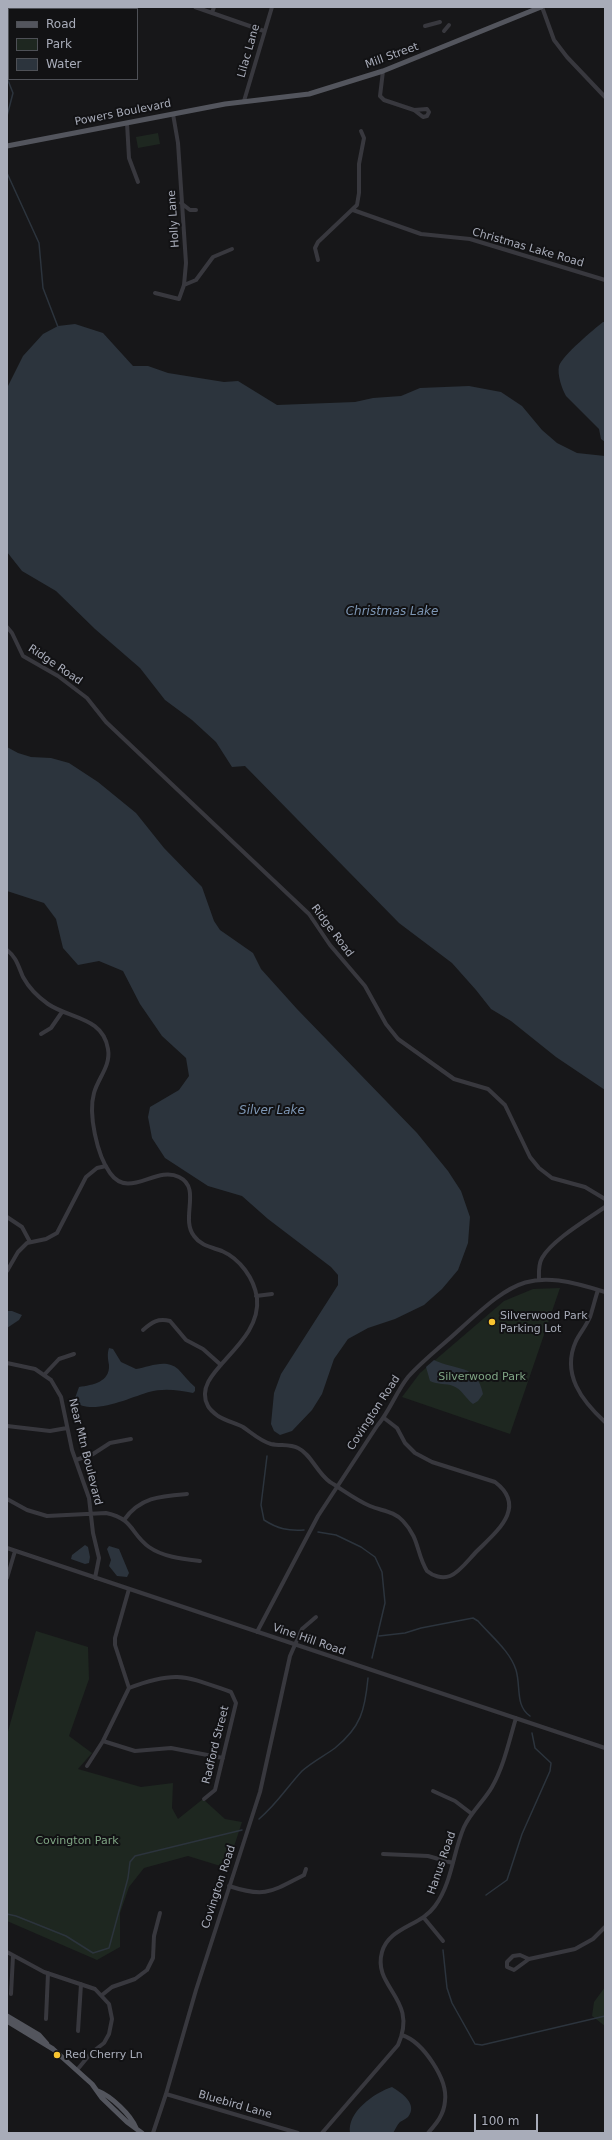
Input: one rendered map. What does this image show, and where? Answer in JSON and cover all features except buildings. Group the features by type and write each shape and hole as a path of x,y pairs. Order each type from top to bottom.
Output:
{"main road":[{"name":"Mill Street","path":"244,101 309,94 383,71 541,7"},
{"name":"Powers Boulevard","path":"7,146 244,101"},
{"path":"7,2016 39,2035 98,2091 108,2097 122,2110 136,2128 142,2133"},
{"path":"7,2021 48,2045"}],"street":[{"path":"195,7 264,31"},
{"path":"212,13 214,7"},
{"name":"Lilac Lane","path":"244,101 272,7"},
{"path":"541,7 558,46 605,97"},
{"path":"425,26 440,22"},
{"path":"444,31 449,25"},
{"path":"383,71 380,96 384,100 414,110"},
{"name":"Holly Lane","path":"155,293 179,299 184,284 186,262 178,143 173,114"},
{"path":"127,123 129,158 138,182"},
{"path":"318,260 316,248 318,242 353,210 356,205 359,192 359,164 364,138 361,131"},
{"path":"181,203 190,210 196,210"},
{"name":"Christmas Lake Road","path":"353,210 421,234 470,239 605,280"},
{"path":"184,284 196,280 213,257 232,249"},
{"name":"Ridge Road","path":"7,627 12,633 23,656 58,676 87,698 106,722 309,914 330,945 365,986 386,1024 398,1039 454,1079 488,1089 511,1113 530,1157 539,1168 552,1178 585,1187 605,1199"},
{"path":"7,950 16,959 22,975 34,993 62,1012 93,1024 103,1035 106,1043 108,1058 94,1092 92,1112 96,1135 106,1166 116,1180 129,1185 166,1174 172,1174 183,1180 190,1189 187,1216 190,1230 205,1246 222,1251 238,1262 251,1279 256,1296 257,1308 252,1328 208,1380 205,1386 206,1400 212,1412 246,1429 268,1443 301,1450 322,1475 338,1486 372,1507 387,1511 400,1517 416,1540 427,1571 437,1576 449,1577 458,1570 505,1521 508,1514 508,1500 500,1487 488,1479 432,1462 415,1453 405,1443 397,1428 384,1418"},
{"path":"41,1034 51,1028 62,1012"},
{"path":"7,1271 18,1252 30,1242 46,1239 57,1233 86,1177 97,1168 106,1166"},
{"path":"539,1280 542,1256 567,1233 605,1207"},
{"path":"7,1217 22,1227 30,1242"},
{"name":"Covington Road","path":"257,1632 318,1516 377,1426 384,1418 409,1377 485,1306 515,1286 539,1280 562,1280 605,1292"},
{"path":"598,1290 590,1316 576,1342 572,1372 578,1391 583,1400 605,1422"},
{"path":"256,1296 272,1294"},
{"path":"144,1330 154,1321 170,1321 186,1340 203,1349 221,1365"},
{"path":"44,1375 59,1359 74,1354"},
{"name":"Near Mtn Boulevard","path":"7,1363 26,1365 44,1375 51,1380 62,1397 76,1460 89,1498 92,1533 99,1558 95,1578"},
{"path":"7,1426 50,1431 68,1428"},
{"path":"76,1460 93,1454 110,1443 131,1439"},
{"path":"124,1520 134,1508 146,1500 187,1494"},
{"path":"7,1499 27,1510 47,1516 106,1513 124,1520 133,1528 142,1541 153,1550 175,1557 200,1561"},
{"name":"Vine Hill Road","path":"7,1548 605,1748"},
{"path":"7,1578 15,1551"},
{"path":"87,1766 103,1741 129,1688 115,1645 116,1634 129,1589"},
{"name":"Covington Road","path":"153,2133 267,1764 280,1698 294,1644 302,1629 316,1616"},
{"name":"Radford Street","path":"129,1688 154,1679 173,1676 193,1679 231,1692 236,1703 215,1790 204,1799"},
{"name":"Hanus Road","path":"322,2133 392,2053 402,2035 404,2019 403,2010 384,1977 381,1965 382,1952 390,1937 396,1932 424,1918 440,1898 464,1828 496,1779 516,1718"},
{"path":"103,1741 135,1750 171,1748 223,1758"},
{"path":"433,1791 455,1801 472,1814"},
{"path":"382,1854 428,1856 453,1863"},
{"path":"229,1886 254,1894 266,1892 304,1875 306,1869"},
{"path":"102,1995 112,1987 135,1979 147,1970 153,1958 154,1936 160,1913"},
{"path":"424,1918 443,1940"},
{"path":"528,1959 520,1955 513,1956 507,1962 507,1967 512,1970 517,1969 528,1959 576,1949 593,1939 605,1928"},
{"path":"7,1952 48,1973 95,1989 102,1995 111,2009 111,2030 104,2043 91,2053 77,2070"},
{"path":"11,1994 13,1956"},
{"path":"46,2018 48,1973"},
{"path":"78,2031 81,1984"},
{"path":"402,2035 412,2039 422,2047 444,2086 446,2094 444,2110 440,2118 428,2133"},
{"name":"Bluebird Lane","path":"166,2094 298,2133"}],"green space":[{"path":"158,133 160,144 138,148 136,137"},
{"name":"Silverwood Park","path":"560,1288 510,1434 402,1397 420,1373 504,1301 533,1289"},
{"name":"Covington Park","path":"36,1631 88,1647 89,1679 69,1736 92,1753 78,1769 141,1787 173,1783 172,1808 178,1819 203,1799 225,1819 242,1822 227,1868 188,1856 144,1868 129,1887 120,1913 120,1947 97,1960 7,1921 7,1735"},
{"path":"605,1987 605,2026 592,2016 594,2002"}],"water":[{"path":"603,322 605,322 605,442 601,439 599,429 566,396 560,382 559,374 559,366 566,356"},
{"name":"Christmas Lake","path":"75,324 103,333 133,366 148,366 168,373 224,382 238,381 277,405 355,402 373,398 401,396 420,388 469,386 501,392 522,406 542,430 557,443 577,453 605,456 605,1090 556,1057 511,1021 491,1009 452,963 399,923 245,766 232,767 216,742 192,720 165,700 140,668 95,629 56,591 22,571 7,552 7,388 23,356 43,334 58,326"},
{"name":"Silver Lake","path":"7,747 18,753 31,757 51,758 69,763 98,782 136,813 164,848 202,887 214,921 220,930 253,953 261,969 297,1009 417,1133 448,1171 461,1191 470,1217 468,1243 458,1270 442,1289 424,1305 395,1319 368,1328 348,1339 334,1359 322,1394 312,1410 292,1431 280,1435 274,1431 271,1424 274,1393 281,1374 338,1285 338,1275 331,1267 268,1219 242,1196 208,1186 165,1158 152,1138 148,1117 150,1107 179,1090 189,1076 186,1058 162,1036 140,1004 123,971 99,961 78,965 63,948 56,919 44,903 7,891"},
{"path":"7,1311 12,1311 22,1315 19,1320 7,1328"},
{"path":"109,1348 113,1349 121,1362 136,1369 163,1364 173,1366 178,1369 195,1387 195,1391 193,1393 177,1390 160,1390 100,1407 81,1405 74,1401 79,1387 100,1382 107,1375 109,1371"},
{"path":"434,1360 464,1370 476,1377 483,1394 478,1401 473,1404 456,1387 430,1381 426,1367"},
{"path":"85,1545 88,1547 90,1557 89,1563 85,1564 71,1559 72,1555"},
{"path":"109,1546 119,1549 129,1573 127,1577 117,1576 109,1566 111,1560 107,1549"},
{"path":"392,2087 408,2099 411,2112 408,2117 400,2122 393,2133 350,2133 350,2125 353,2118 363,2104 377,2094"}],"waterway":[{"path":"7,78 13,93 7,116"},
{"path":"7,173 39,243 43,288 58,327"},
{"path":"267,1456 261,1505 264,1520 283,1529 304,1530"},
{"path":"318,1532 336,1535 361,1547 375,1557 382,1572 385,1603 372,1658"},
{"path":"379,1636 405,1633 421,1628 473,1618 478,1621 500,1644 509,1656 516,1670 522,1707 530,1716"},
{"path":"259,1819 302,1771 335,1748 351,1733 363,1709 368,1678"},
{"path":"486,1895 507,1880 522,1834 550,1771 551,1763 535,1748 532,1733"},
{"path":"7,1914 16,1916 66,1936 93,1953 109,1948 128,1878 130,1862 135,1856 242,1830"},
{"path":"443,1950 447,1988 452,2003 475,2044 482,2045 605,2016"}],"place":[{"name":"Silverwood Park Parking Lot","path":"492,1322"},
{"name":"Red Cherry Ln","path":"57,2055"}]}
